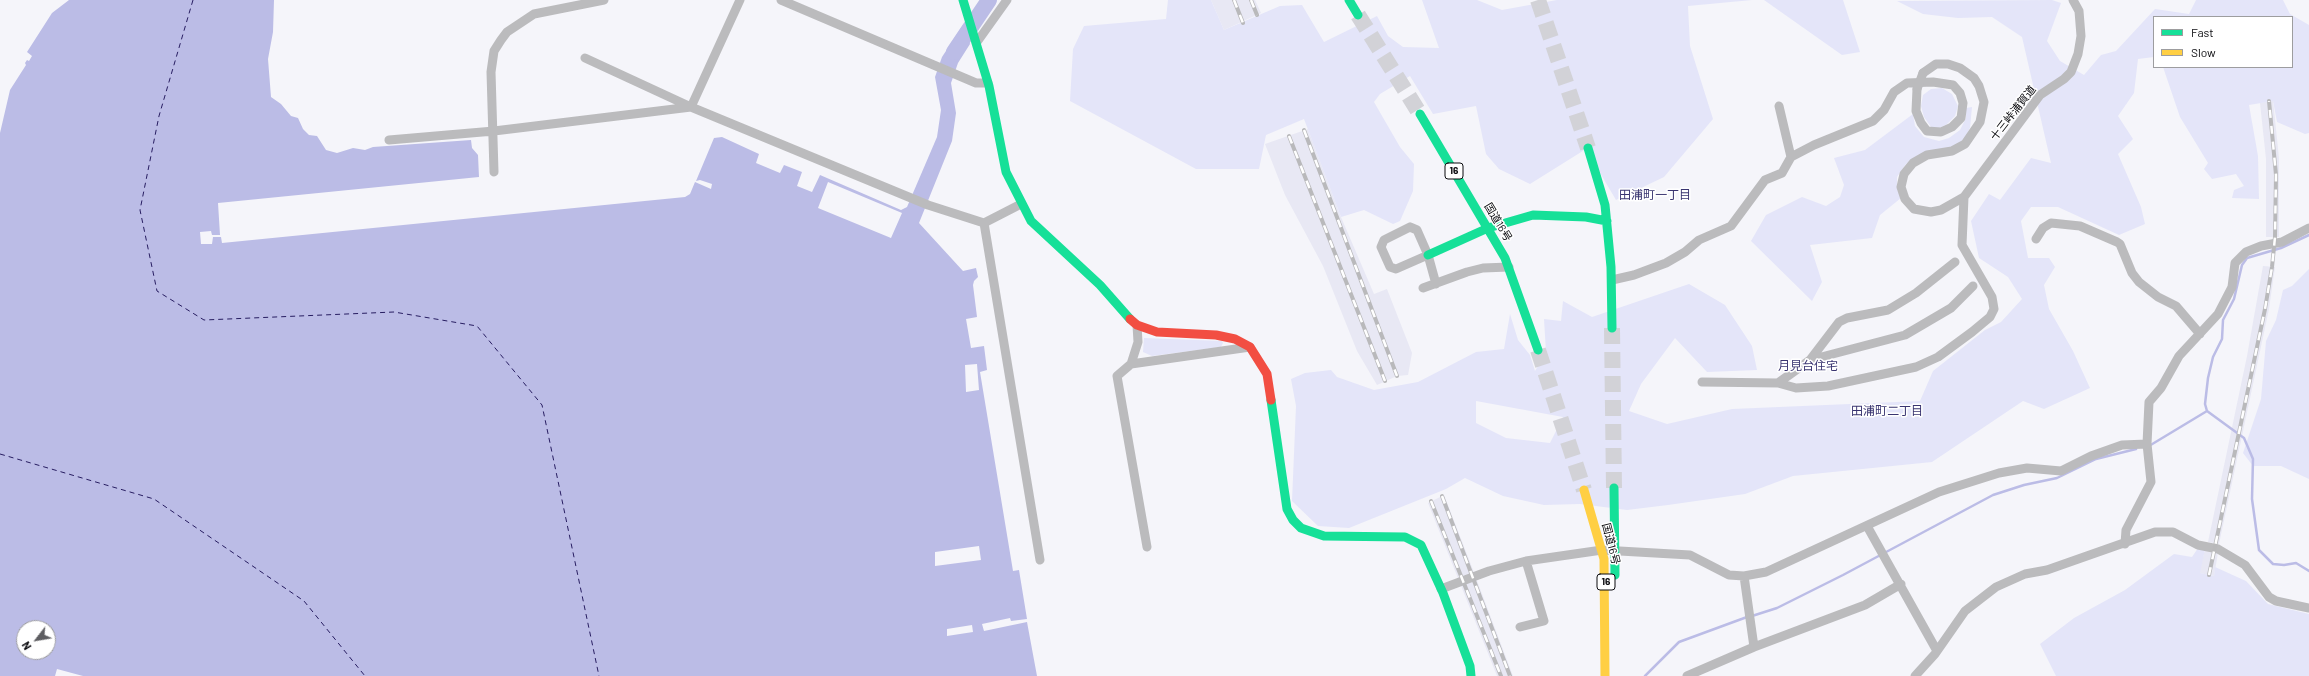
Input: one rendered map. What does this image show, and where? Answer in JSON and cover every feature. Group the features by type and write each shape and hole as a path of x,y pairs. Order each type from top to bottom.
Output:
{"main road":[{"path":"963,0 988,83 1006,172 1031,221 1100,285 1126,316 1137,325 1157,332 1216,335 1235,339 1250,347 1267,374 1287,509 1293,520 1301,528 1324,536 1405,536 1415,540 1426,552 1470,666 1471,676"},
{"path":"1349,0 1358,15"},
{"name":"国道16号","path":"1420,114 1488,228 1508,267 1538,350"},
{"path":"1588,148 1601,186 1607,221 1612,280 1612,328"},
{"path":"1428,255 1488,228 1532,215 1586,217 1607,221"},
{"name":"国道16号","path":"1614,488 1615,582"},
{"name":"国道16号","path":"1584,490 1602,550 1606,571 1606,676"}],"street":[{"path":"494,172 494,131 491,72 494,51 507,32 534,14 553,5 604,0"},
{"path":"691,107 740,0"},
{"path":"781,0 976,83 988,83"},
{"path":"976,40 1007,0"},
{"name":"十三峠浦賀道","path":"1964,197 2040,95 2064,79 2071,72 2078,54 2081,36 2079,11 2073,0"},
{"path":"585,58 691,107 928,204 984,223 1021,204"},
{"path":"1612,280 1634,275 1666,263 1685,252 1699,240 1731,226 1764,180 1782,173 1791,158 1814,145 1873,121 1884,110 1894,92 1902,85 1911,82 1947,83 1953,85 1960,93 1963,103 1961,118 1952,127 1941,132 1927,131 1921,123 1916,111 1917,89 1923,74 1930,66 1941,64 1953,65 1967,72 1974,78 1982,90 1984,110 1980,122 1965,144 1952,150 1927,155 1913,162 1903,178 1902,191 1910,204 1921,212 1941,210 1964,197"},
{"path":"1779,106 1791,158"},
{"path":"389,140 494,131 691,107"},
{"path":"1702,382 1778,383 1796,388 1828,386 1916,366 1938,357 1990,317 1994,309 1992,297 1962,245 1964,197"},
{"path":"984,223 1040,560"},
{"path":"2036,239 2043,228 2051,223 2080,226 2117,242 2120,244 2132,274 2158,297 2176,306 2200,334"},
{"path":"1428,255 1396,269 1390,266 1382,247 1384,240 1410,227 1417,230 1428,255 1436,284"},
{"path":"2125,544 2126,530 2152,482 2147,444 2149,402 2161,388 2179,356 2218,314 2232,287 2235,263 2246,252 2261,246 2282,242 2309,228"},
{"path":"1778,383 1810,360 1838,322 1846,318 1888,310 1916,293 1954,262"},
{"path":"1423,288 1484,268 1508,267"},
{"path":"1810,360 1905,335 1951,308 1972,286"},
{"path":"1137,325 1138,342 1131,364 1117,376 1147,547"},
{"path":"1131,364 1250,347"},
{"path":"1441,589 1489,571 1526,561 1602,550 1690,555 1729,575 1744,576 1766,572 1939,492 1999,473 2027,468 2052,472 2061,471 2091,456 2122,446 2147,444"},
{"path":"1867,526 1901,584 1937,651"},
{"path":"1915,676 1937,651 1965,611 1996,587 2025,574 2047,570 2125,544 2155,532 2173,532 2198,545 2218,549 2245,565 2269,596 2276,601 2309,608"},
{"path":"1520,627 1544,621 1526,561"},
{"path":"1744,576 1754,647"},
{"path":"1687,676 1754,647 1865,605 1901,584"}],"shaded area":[{"path":"1168,0 1211,0 1224,30 1280,6 1302,5 1324,42 1377,16 1388,36 1403,47 1439,48 1422,0 1477,0 1502,10 1557,0 1752,0 1688,6 1690,46 1713,119 1664,177 1616,200 1586,149 1530,184 1499,169 1486,154 1476,106 1433,114 1410,76 1380,94 1374,102 1400,147 1414,164 1413,191 1400,221 1393,224 1364,210 1341,217 1304,119 1266,135 1259,169 1196,169 1070,101 1073,49 1084,26 1166,19"},
{"path":"1211,0 1255,0 1261,13 1224,30"},
{"path":"1764,0 1843,0 1860,52 1842,55"},
{"path":"2052,0 2061,3 2047,41 2060,61 2084,75 2101,55 2116,51 2155,9 2189,14 2196,0 2283,0 2290,14 2309,25 2309,133 2305,134 2277,122 2273,101 2249,105 2258,156 2259,199 2232,198 2234,190 2244,186 2236,174 2212,179 2204,169 2208,163 2180,117 2163,68 2293,68 2293,16 2153,16 2153,57 2138,59 2134,93 2118,116 2133,139 2118,154 2141,207 2145,224 2119,235 2058,207 2031,207 2021,221 2028,258 2049,258 2055,267 2044,285 2049,309 2073,351 2090,388 2044,409 2023,401 1932,462 1793,476 1745,494 1627,510 1580,504 1544,505 1503,496 1465,478 1446,489 1349,528 1318,526 1292,501 1296,406 1291,379 1305,373 1331,370 1337,377 1374,390 1418,382 1476,352 1504,349 1510,314 1518,340 1530,355 1535,371 1546,352 1544,319 1561,321 1563,301 1592,317 1689,284 1725,305 1752,346 1757,370 1707,372 1675,338 1641,384 1629,411 1667,424 1732,409 1920,401 1933,371 1985,330 2001,322 2022,299 2008,277 1979,258 1971,221 1989,194 2000,200 2031,158 2051,163 2022,37 1992,17 1958,18 1923,14 1897,1","holes":["1476,401 1563,417 1550,443 1506,438 1476,423"]},
{"path":"1942,88 1952,94 1958,106 1955,116 1946,125 1938,129 1931,127 1924,117 1921,106 1923,95 1931,89"},
{"path":"2273,100 2279,158 2279,237 2266,237 2266,159 2260,103"},
{"path":"1972,107 1970,128 1965,138 1956,146 1921,154 1906,164 1897,177 1897,189 1901,198 1880,215 1872,238 1810,245 1822,282 1812,301 1751,241 1766,215 1802,197 1826,206 1840,197 1844,185 1834,158 1865,150 1913,114 1915,126 1924,137 1939,141 1949,138 1960,130 1966,118 1966,108"},
{"path":"1308,129 1341,217 1374,294 1387,289 1412,353 1408,375 1397,376 1377,385 1357,351 1323,266 1285,195 1265,144"},
{"path":"2263,266 2275,267 2269,309 2219,544 2208,542 2247,356"},
{"path":"2309,269 2309,479 2281,466 2253,466 2243,453 2261,399 2266,341 2276,320 2283,290 2292,286"},
{"path":"1144,338 1222,341 1223,343 1221,347 1152,356 1143,352"},
{"path":"1444,495 1513,676 1497,676 1428,503"},
{"path":"2198,548 2205,549 2200,573 2214,576 2215,567 2246,581 2268,604 2309,614 2309,676 2056,676 2040,644 2074,618 2125,590 2174,554 2192,557"},
{"path":"2205,549 2218,553 2214,576 2199,573"}],"water":[{"path":"69,0 274,0 273,32 268,59 271,97 281,104 291,116 298,118 303,129 309,135 317,136 326,150 337,153 353,148 365,150 373,147 471,140 472,148 478,155 479,177 218,203 220,235 212,235 211,231 200,232 201,244 212,244 213,237 221,237 222,243 685,197 690,194 695,182 711,189 712,184 700,180 696,181 714,138 722,137 759,154 756,163 780,173 784,165 802,172 797,186 812,192 820,175 901,210 907,207 937,137 941,110 935,77 942,57 963,25 970,44 958,63 951,83 956,113 952,141 919,223 963,271 976,268 978,277 974,281 973,285 977,317 966,319 971,348 984,346 987,370 980,372 1013,571 1019,570 1027,619 1011,621 1010,618 982,624 984,631 1027,622 1037,676 83,676 57,669 55,676 0,676 0,133 10,90 26,65 25,63 27,60 29,61 32,56 27,52 52,13","holes":["828,182 902,213 891,238 818,208","977,364 979,390 966,392 965,365","979,546 981,560 935,566 935,552","972,625 973,632 947,636 947,629"]}],"waterway":[{"path":"954,52 989,0"},
{"path":"2207,411 2205,404 2208,378 2213,357 2222,339 2223,320 2234,299 2242,265 2247,258 2281,248 2309,235"},
{"path":"2149,446 2207,411 2244,438 2253,459 2252,499 2259,550 2273,564 2284,565 2296,563 2309,571"},
{"path":"1752,616 1777,608 1843,575 1993,495 2024,485 2057,478 2096,459 2136,449"},
{"path":"1645,676 1679,642 1747,617"}],"ferry route":[{"path":"193,0 159,116 140,210 157,291 204,320 394,312 477,326 542,405 599,676"},
{"path":"0,454 154,499 304,601 365,676"}],"tunnel":[{"path":"1538,0 1588,148"},
{"path":"1358,15 1420,114"},
{"path":"1612,328 1614,488"},
{"path":"1538,350 1584,490"}],"railway":[{"path":"1234,0 1243,23"},
{"path":"1251,0 1257,15"},
{"path":"2209,575 2265,309 2272,267 2275,237 2276,175 2269,101"},
{"path":"1304,130 1397,376"},
{"path":"1289,136 1385,381"},
{"path":"1442,496 1510,676"},
{"path":"1431,501 1501,676"}],"traffic: fast":[{"path":"963,0 989,86 1006,172 1031,221 1100,285 1130,319"},
{"path":"1349,0 1358,15"},
{"path":"1420,114 1505,258 1538,350"},
{"path":"1588,148 1605,205 1611,267 1612,328"},
{"path":"1428,255 1488,228 1533,215 1586,217 1607,221"},
{"path":"1271,400 1287,509 1293,520 1301,528 1324,536 1405,537 1421,545 1443,593 1470,666 1471,676"},
{"path":"1614,488 1615,575"}],"traffic: slow":[{"path":"1584,490 1604,559 1605,676"}],"traffic: jam":[{"path":"1130,319 1137,325 1157,332 1216,335 1235,339 1250,347 1267,374 1271,400"}],"district":[{"name":"田浦町一丁目","path":"1655,195"},
{"name":"月見台住宅","path":"1808,366"},
{"name":"田浦町二丁目","path":"1887,411"}]}
